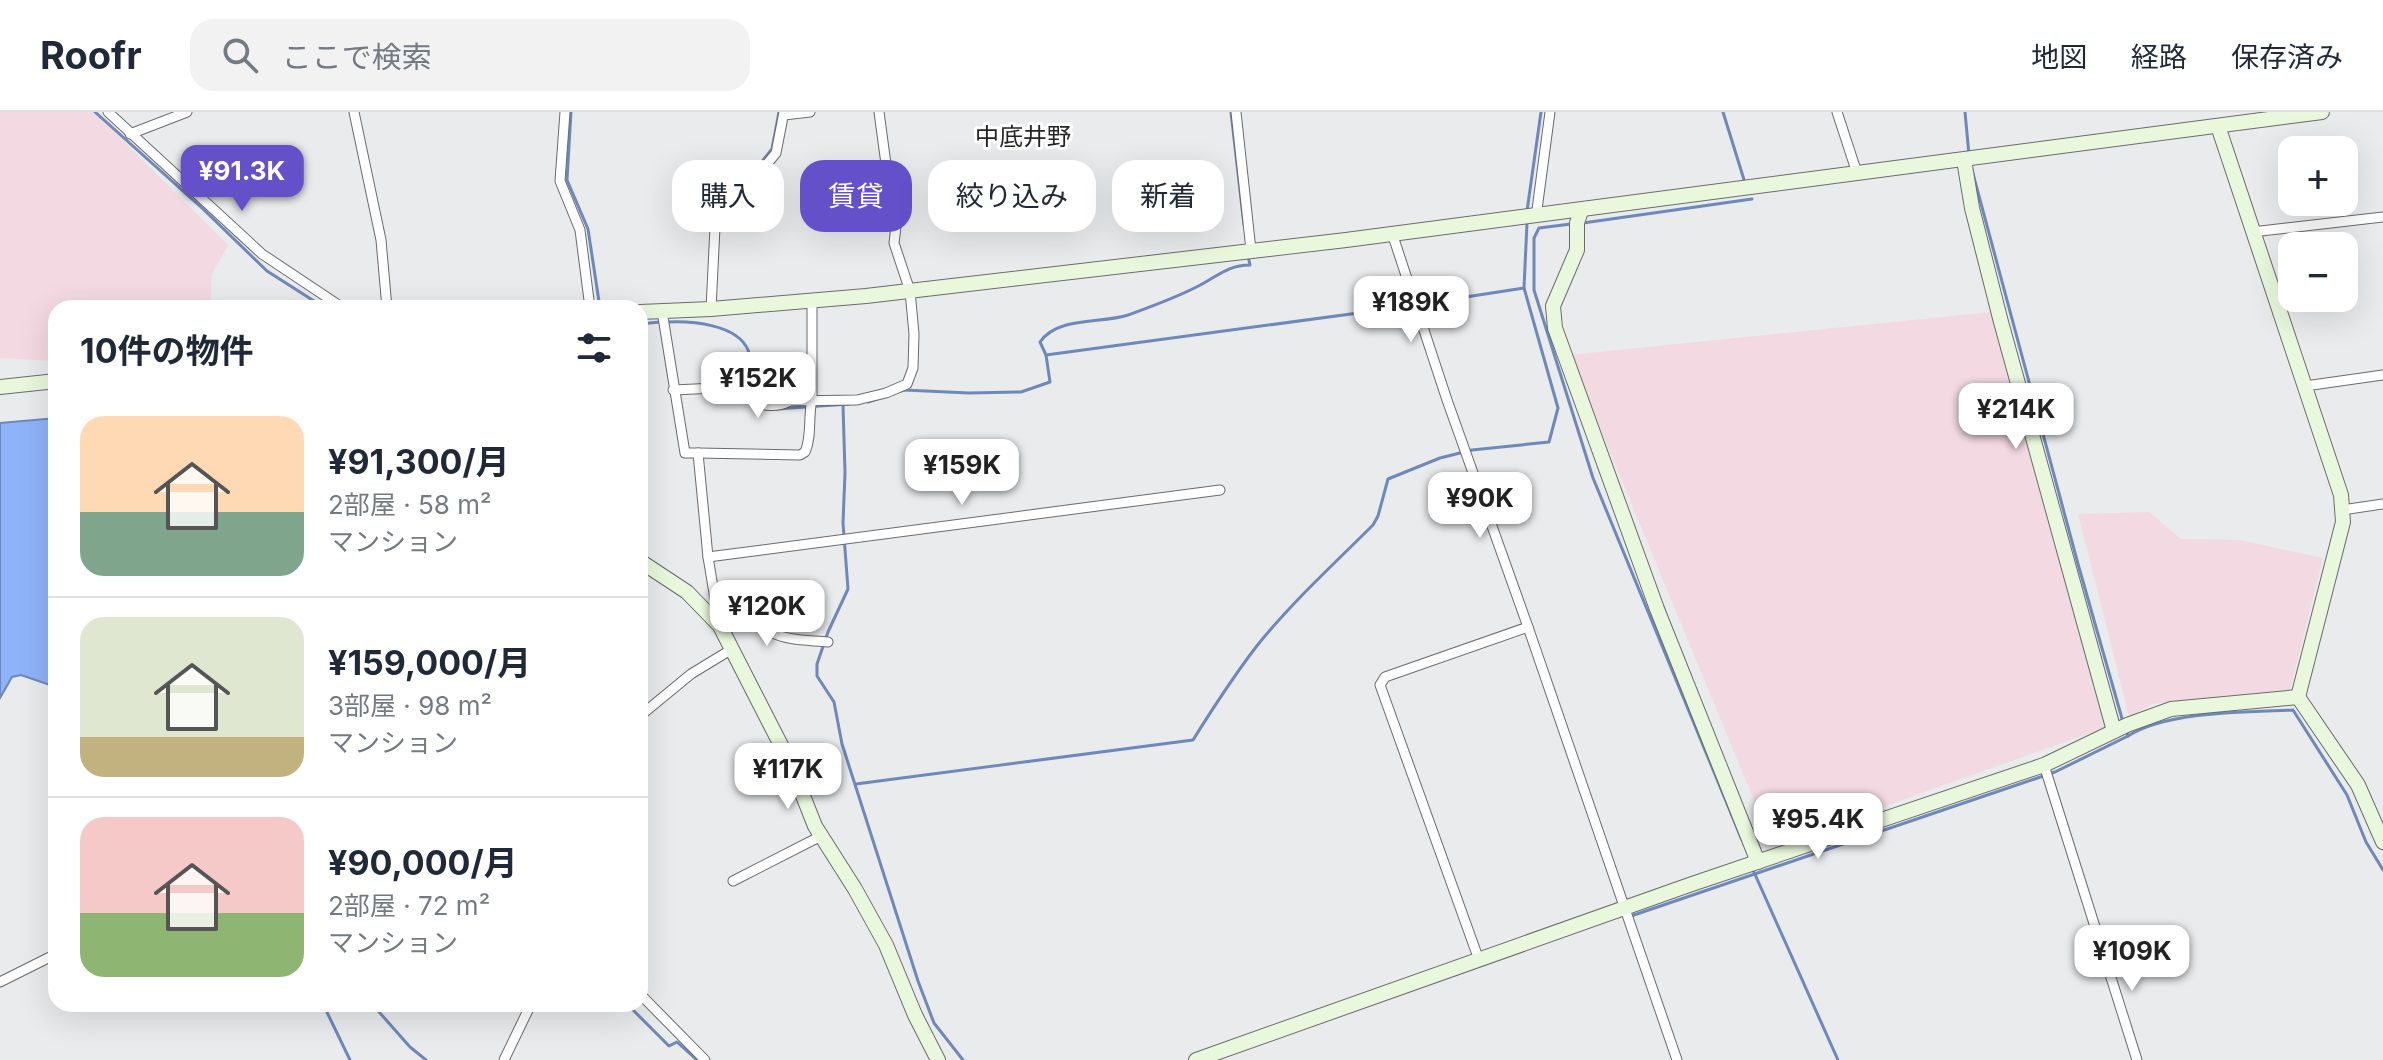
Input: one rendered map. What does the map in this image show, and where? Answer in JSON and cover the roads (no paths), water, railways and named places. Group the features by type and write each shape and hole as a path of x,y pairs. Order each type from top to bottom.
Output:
{"street":[{"path":"108,112 262,254 331,300"},
{"path":"130,134 187,112"},
{"path":"354,112 381,240 386,300"},
{"path":"565,112 560,181 580,230 589,300"},
{"path":"711,309 716,207 737,201 776,153 784,113 810,112"},
{"path":"673,390 738,387 788,401 857,400 907,384 913,368 910,291 894,243 899,201 886,164 879,112"},
{"path":"1236,112 1251,250"},
{"path":"1536,217 1550,112"},
{"path":"1837,112 1857,173"},
{"path":"648,312 910,291 1520,219 1964,160 2216,119 2322,112"},
{"path":"2216,119 2336,478 2342,510 2343,522 2298,697 2358,785 2383,842"},
{"path":"1964,160 1972,208 2001,322 2114,731"},
{"path":"1581,211 1577,223 1577,250 1553,306 1555,328 1657,609 1758,862"},
{"path":"2252,232 2383,217"},
{"path":"1392,233 1447,400 1677,1060"},
{"path":"662,311 685,453 800,455 808,446 808,414 812,399 812,301"},
{"path":"2305,386 2383,375"},
{"path":"0,387 48,382"},
{"path":"698,453 708,557 720,626"},
{"path":"708,557 1220,490"},
{"path":"2342,510 2383,504"},
{"path":"648,566 687,592 720,626 790,763 815,826 886,945 915,1015 938,1060"},
{"path":"716,605 747,611 771,632 782,636 828,642"},
{"path":"1479,960 1380,685 1385,677 1528,627"},
{"path":"648,709 691,674 732,649"},
{"path":"1196,1060 2044,765 2114,731 2171,709 2298,697"},
{"path":"2044,765 2137,1060"},
{"path":"733,881 821,836"},
{"path":"0,982 48,958"},
{"path":"648,1002 705,1060"},
{"path":"504,1060 527,1012"}],"water":[{"path":"48,419 48,684 21,675 12,677 0,698 0,423"}],"waterway":[{"path":"95,112 267,271 312,300"},
{"path":"571,112 567,180 588,229 599,300"},
{"path":"763,160 772,149 779,112"},
{"path":"1231,112 1244,225"},
{"path":"1527,211 1541,112"},
{"path":"1723,112 1745,183"},
{"path":"1965,112 1969,155"},
{"path":"1972,170 2123,722"},
{"path":"1583,223 1752,199"},
{"path":"856,784 1193,740 1269,631 1373,525 1388,479 1440,458 1472,450 1549,442 1558,408 1524,288 1527,223"},
{"path":"1571,224 1539,228 1534,238 1534,290 1593,478 1742,840"},
{"path":"1046,355 1040,342 1058,328 1128,315 1195,288 1231,268 1250,265 1248,256"},
{"path":"868,402 904,390 1021,392 1050,382 1046,355 1524,288"},
{"path":"648,323 660,322"},
{"path":"668,322 689,322 724,329 742,341 748,350 750,388"},
{"path":"777,409 849,404"},
{"path":"843,405 843,523 848,589 828,632 817,664 817,676 834,702 842,744 918,981 934,1023 963,1060"},
{"path":"2126,729 2128,736 2144,728 2185,717 2293,710 2347,795 2366,842 2383,870"},
{"path":"1631,916 2055,772 2128,736"},
{"path":"1753,870 1838,1060"},
{"path":"327,1012 350,1060"},
{"path":"379,1012 426,1060"},
{"path":"635,1012 669,1046 677,1042 697,1060"}],"district":[{"name":"中底井野","path":"1023,137"}]}
